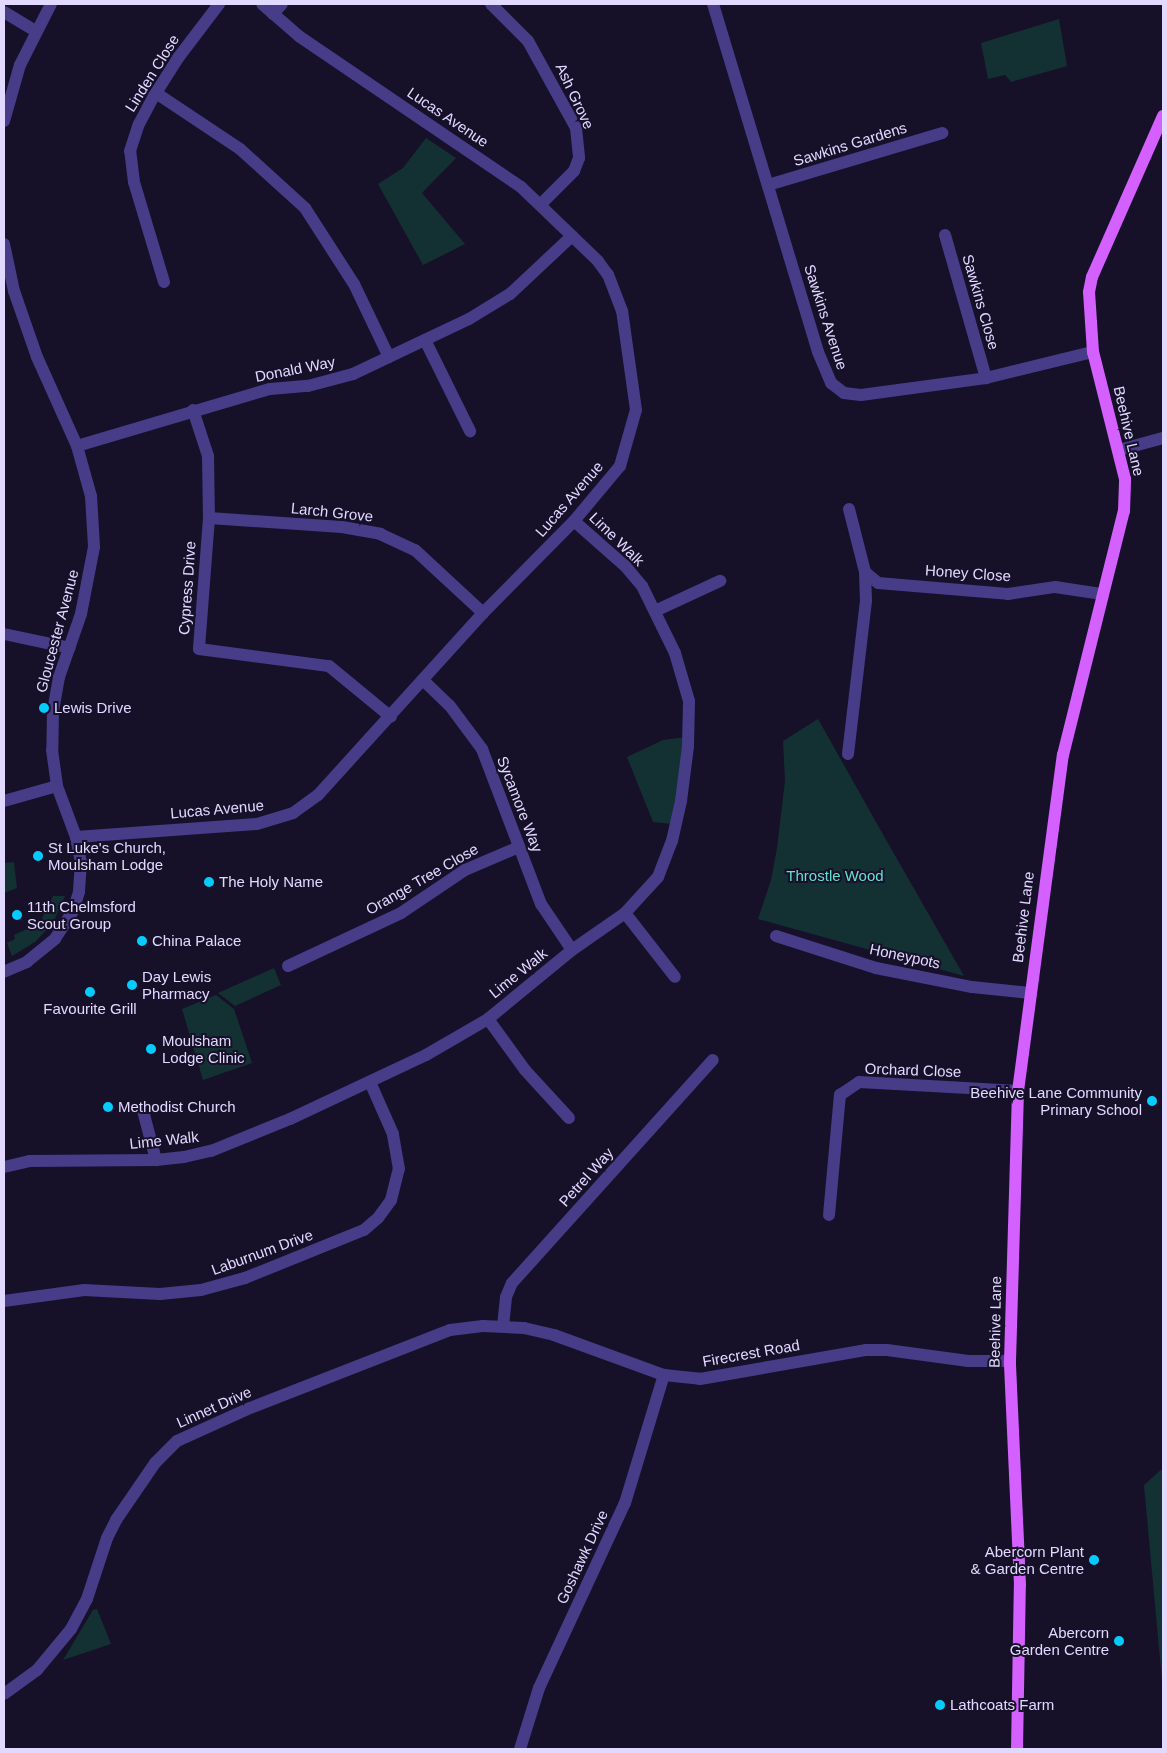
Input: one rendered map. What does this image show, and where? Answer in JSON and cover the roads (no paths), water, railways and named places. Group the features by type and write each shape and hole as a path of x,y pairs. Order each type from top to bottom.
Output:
{"main road":[{"name":"Beehive Lane","path":"1017,1749 1020,1585 1010,1361 1018,1091 1063,756 1124,511 1125,479 1093,352 1089,292 1092,277 1163,116"}],"street":[{"path":"4,120 20,66 51,4"},
{"name":"Linden Close","path":"164,282 134,182 130,151 139,124 156,93 219,4"},
{"name":"Lucas Avenue","path":"76,837 258,824 275,820 293,812 318,795 391,717 483,613 574,521 620,466 636,410 619,298 598,261 503,174 300,37 262,4"},
{"path":"273,14 282,4"},
{"name":"Ash Grove","path":"491,4 528,41 576,128 579,158 574,171 540,206"},
{"name":"Sawkins Avenue","path":"713,4 818,352 831,383 844,393 861,395 986,378 1093,352"},
{"path":"4,12 36,31"},
{"path":"156,93 240,149 305,208 354,284 389,358"},
{"name":"Sawkins Gardens","path":"768,185 942,133"},
{"name":"Sawkins Close","path":"945,235 986,378"},
{"name":"Donald Way","path":"77,446 193,410 270,389 308,386 353,374 470,319 510,294 572,236"},
{"name":"Gloucester Avenue","path":"4,244 14,291 37,357 77,446 91,496 94,547 83,606 52,711 52,750 57,786 76,837 81,876 73,911 55,939 41,953 4,972"},
{"path":"425,340 470,431"},
{"name":"Cypress Drive","path":"193,410 208,456 209,518 199,649 328,666 391,717"},
{"path":"1119,450 1163,438"},
{"path":"848,754 866,601 865,572 849,509"},
{"name":"Larch Grove","path":"209,518 342,528 380,534 415,550 483,613"},
{"name":"Lime Walk","path":"4,1167 30,1161 156,1160 211,1151 370,1082 426,1055 488,1019 572,950 625,913 658,877 672,841 688,746 689,701 675,653 642,586 624,566 574,521"},
{"name":"Honey Close","path":"865,572 878,583 1008,594 1055,587 1102,594"},
{"path":"654,611 720,581"},
{"path":"4,634 70,648"},
{"name":"Sycamore Way","path":"423,680 450,706 482,749 541,904 572,950"},
{"path":"4,800 57,786"},
{"name":"Orange Tree Close","path":"288,966 401,913 465,870 519,847"},
{"path":"625,913 675,977"},
{"name":"Honeypots","path":"776,936 876,968 972,987 1030,993"},
{"path":"488,1019 525,1070 569,1118"},
{"name":"Petrel Way","path":"503,1326 506,1297 512,1283 713,1060"},
{"name":"Laburnum Drive","path":"4,1301 84,1290 160,1294 201,1290 260,1273 364,1230 378,1218 391,1200 400,1163 393,1134 370,1082"},
{"name":"Orchard Close","path":"829,1215 840,1095 859,1082 1018,1091"},
{"path":"142,1107 156,1160"},
{"name":"Firecrest Road","path":"503,1326 554,1334 664,1375 700,1379 724,1377 866,1350 888,1350 968,1361 1010,1361"},
{"name":"Linnet Drive","path":"4,1694 37,1670 71,1629 87,1599 106,1538 116,1520 155,1463 177,1441 250,1408 450,1330 503,1326"},
{"name":"Goshawk Drive","path":"520,1749 539,1688 624,1502 664,1375"}],"place":[{"name":"Lewis Drive","path":"44,708"},
{"name":"St Luke's Church, Moulsham Lodge","path":"38,856"},
{"name":"The Holy Name","path":"209,882"},
{"name":"11th Chelmsford Scout Group","path":"17,915"},
{"name":"China Palace","path":"142,941"},
{"name":"Day Lewis Pharmacy","path":"132,985"},
{"name":"Favourite Grill","path":"90,992"},
{"name":"Moulsham Lodge Clinic","path":"151,1049"},
{"name":"Beehive Lane Community Primary School","path":"1152,1101"},
{"name":"Methodist Church","path":"108,1107"},
{"name":"Abercorn Plant & Garden Centre","path":"1094,1560"},
{"name":"Abercorn Garden Centre","path":"1119,1641"},
{"name":"Lathcoats Farm","path":"940,1705"}],"park label":[{"name":"Throstle Wood","path":"835,876"}]}
